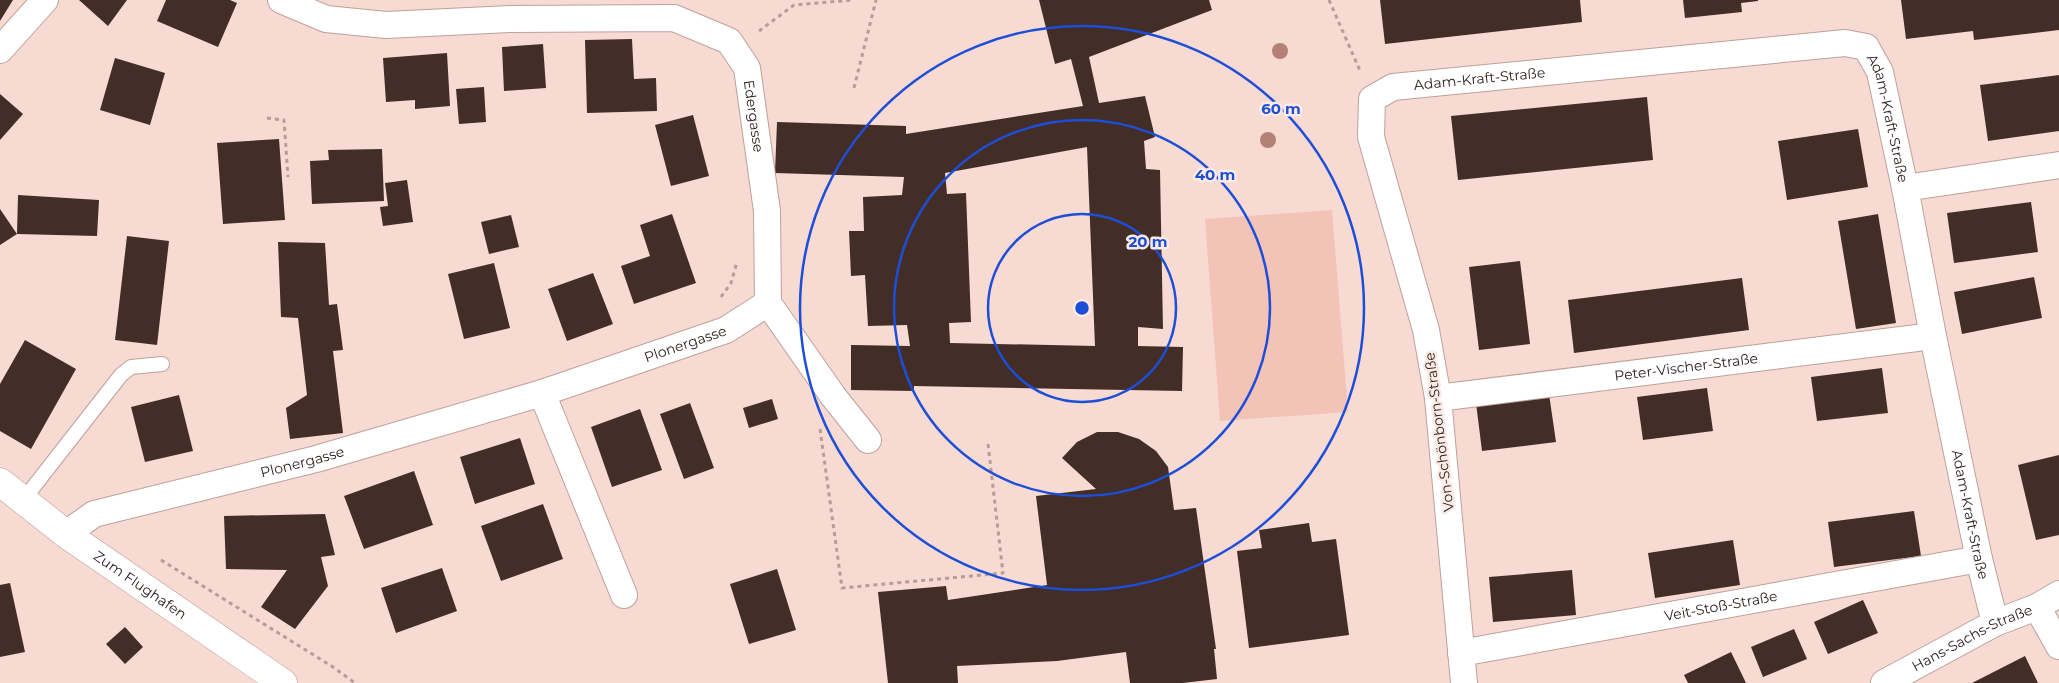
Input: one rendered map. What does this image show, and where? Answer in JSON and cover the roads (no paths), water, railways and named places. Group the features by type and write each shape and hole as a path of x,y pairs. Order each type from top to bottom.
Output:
{"street":[{"path":"0,50 46,0"},
{"name":"Edergasse","path":"281,0 326,19 386,25 510,19 674,18 729,41 747,68 766,211 768,303"},
{"name":"Adam-Kraft-Straße","path":"1372,99 1393,87 1845,43 1866,46 1880,72 1979,560 1995,623"},
{"name":"Von-Schönborn-Straße","path":"1372,99 1371,136 1426,330 1438,398 1464,683"},
{"path":"1905,188 2059,165"},
{"path":"768,303 833,396 868,440"},
{"name":"Plonergasse","path":"66,534 94,514 316,459 542,393 726,330 768,303"},
{"name":"Peter-Vischer-Straße","path":"1438,398 1933,336"},
{"path":"542,393 624,595"},
{"name":"Zum Flughafen","path":"0,482 66,534 283,683"},
{"name":"Veit-Stoß-Straße","path":"1461,652 1979,560"},
{"name":"Hans-Sachs-Straße","path":"1884,683 1995,623 2037,607 2059,594"},
{"path":"2037,607 2059,646"}],"lane":[{"path":"24,499 121,376 131,367 162,364"}]}
